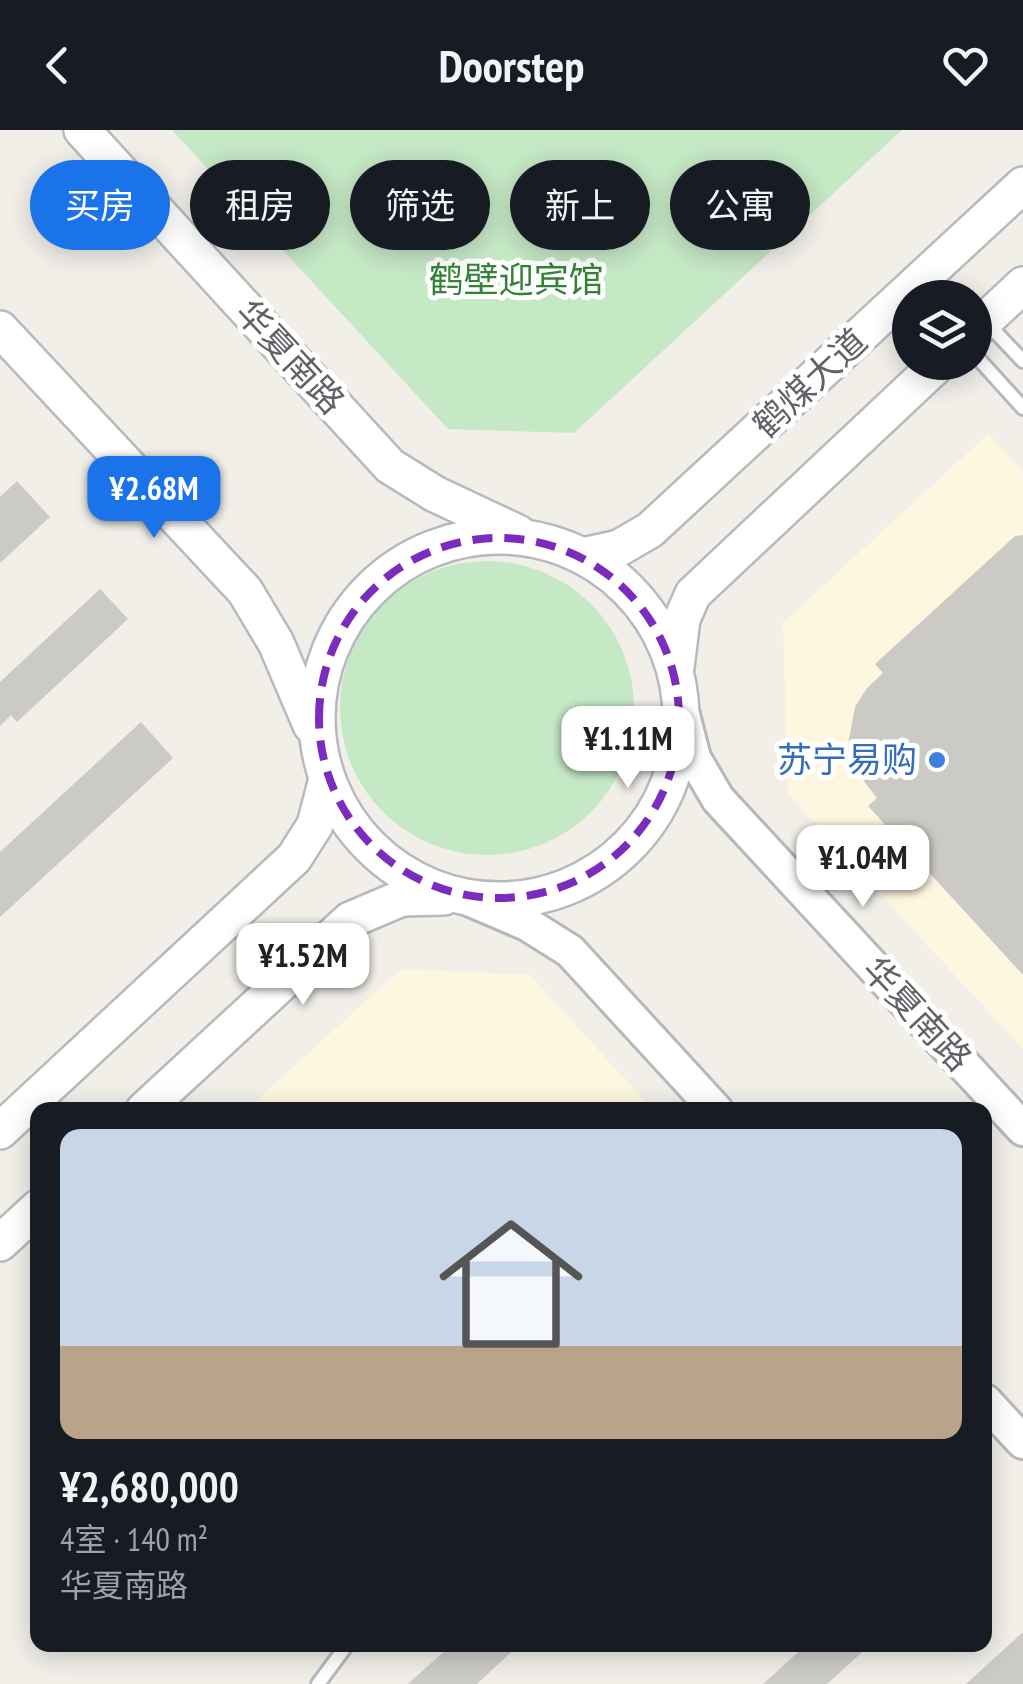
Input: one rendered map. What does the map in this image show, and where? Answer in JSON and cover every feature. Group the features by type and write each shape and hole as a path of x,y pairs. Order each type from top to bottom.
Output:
{"main road":[{"name":"华夏南路","path":"82,130 390,466 434,494 532,540"},
{"name":"鹤煤大道","path":"582,556 619,548 650,530 1023,185"},
{"path":"992,314 1023,285"},
{"path":"0,329 245,592 295,680 323,764"},
{"name":"鹤煤大道","path":"153,1102 350,920 402,898 516,900 543,894 581,880 616,857 636,837 666,790 680,734 682,619 693,594 921,380"},
{"name":"鹤煤大道","path":"31,1102 294,858 316,825 323,764 316,718 319,687 328,657 340,629 379,581 432,549 492,536 532,540 582,556 608,572 641,604 665,644 678,688"},
{"name":"鹤煤大道","path":"323,764 356,833 378,855 417,880 462,897"},
{"name":"鹤煤大道","path":"0,1131 30,1103"},
{"path":"0,1243 30,1215"}],"street":[{"name":"华夏南路","path":"678,688 694,758 718,799 1023,1128"},
{"path":"462,897 527,924 570,951 709,1102"},
{"path":"992,1409 1023,1442"}],"lane":[{"path":"992,335 1023,361"},
{"path":"992,374 1023,408"},
{"path":"318,1684 342,1652"}],"highlighted area":[{"path":"523,537 582,556 631,592 675,673 680,734 666,790 616,857 543,895 461,896 403,874 357,833 327,779 319,687 341,629 379,581 432,549"}],"shaded area":[{"path":"988,434 1023,472 1023,1049 788,794 783,623"},
{"path":"401,969 530,975 646,1102 255,1102"}],"green space":[{"name":"鹤壁迎宾馆","path":"172,130 902,130 810,215 810,160 670,160 670,250 772,250 574,433 448,429 283,250 330,250 330,160 200,160"},
{"path":"487,561 543,572 591,604 623,652 634,708 623,764 591,812 543,844 487,855 431,844 383,812 351,764 340,708 351,652 383,604 431,572"}],"building":[{"path":"17,481 50,517 0,563 0,497"},
{"name":"苏宁易购","path":"1023,535 1023,975 868,806 877,798 855,770 847,750 855,707 883,673 875,664 1015,536"},
{"path":"100,589 128,619 17,722 11,715 0,726 0,682"},
{"path":"141,722 173,758 0,917 0,852"},
{"path":"1023,1632 1023,1684 966,1684"},
{"path":"443,1652 511,1652 477,1684 408,1684"},
{"path":"798,1652 862,1652 827,1684 763,1684"}],"place":[{"name":"苏宁易购","path":"937,760"}]}
